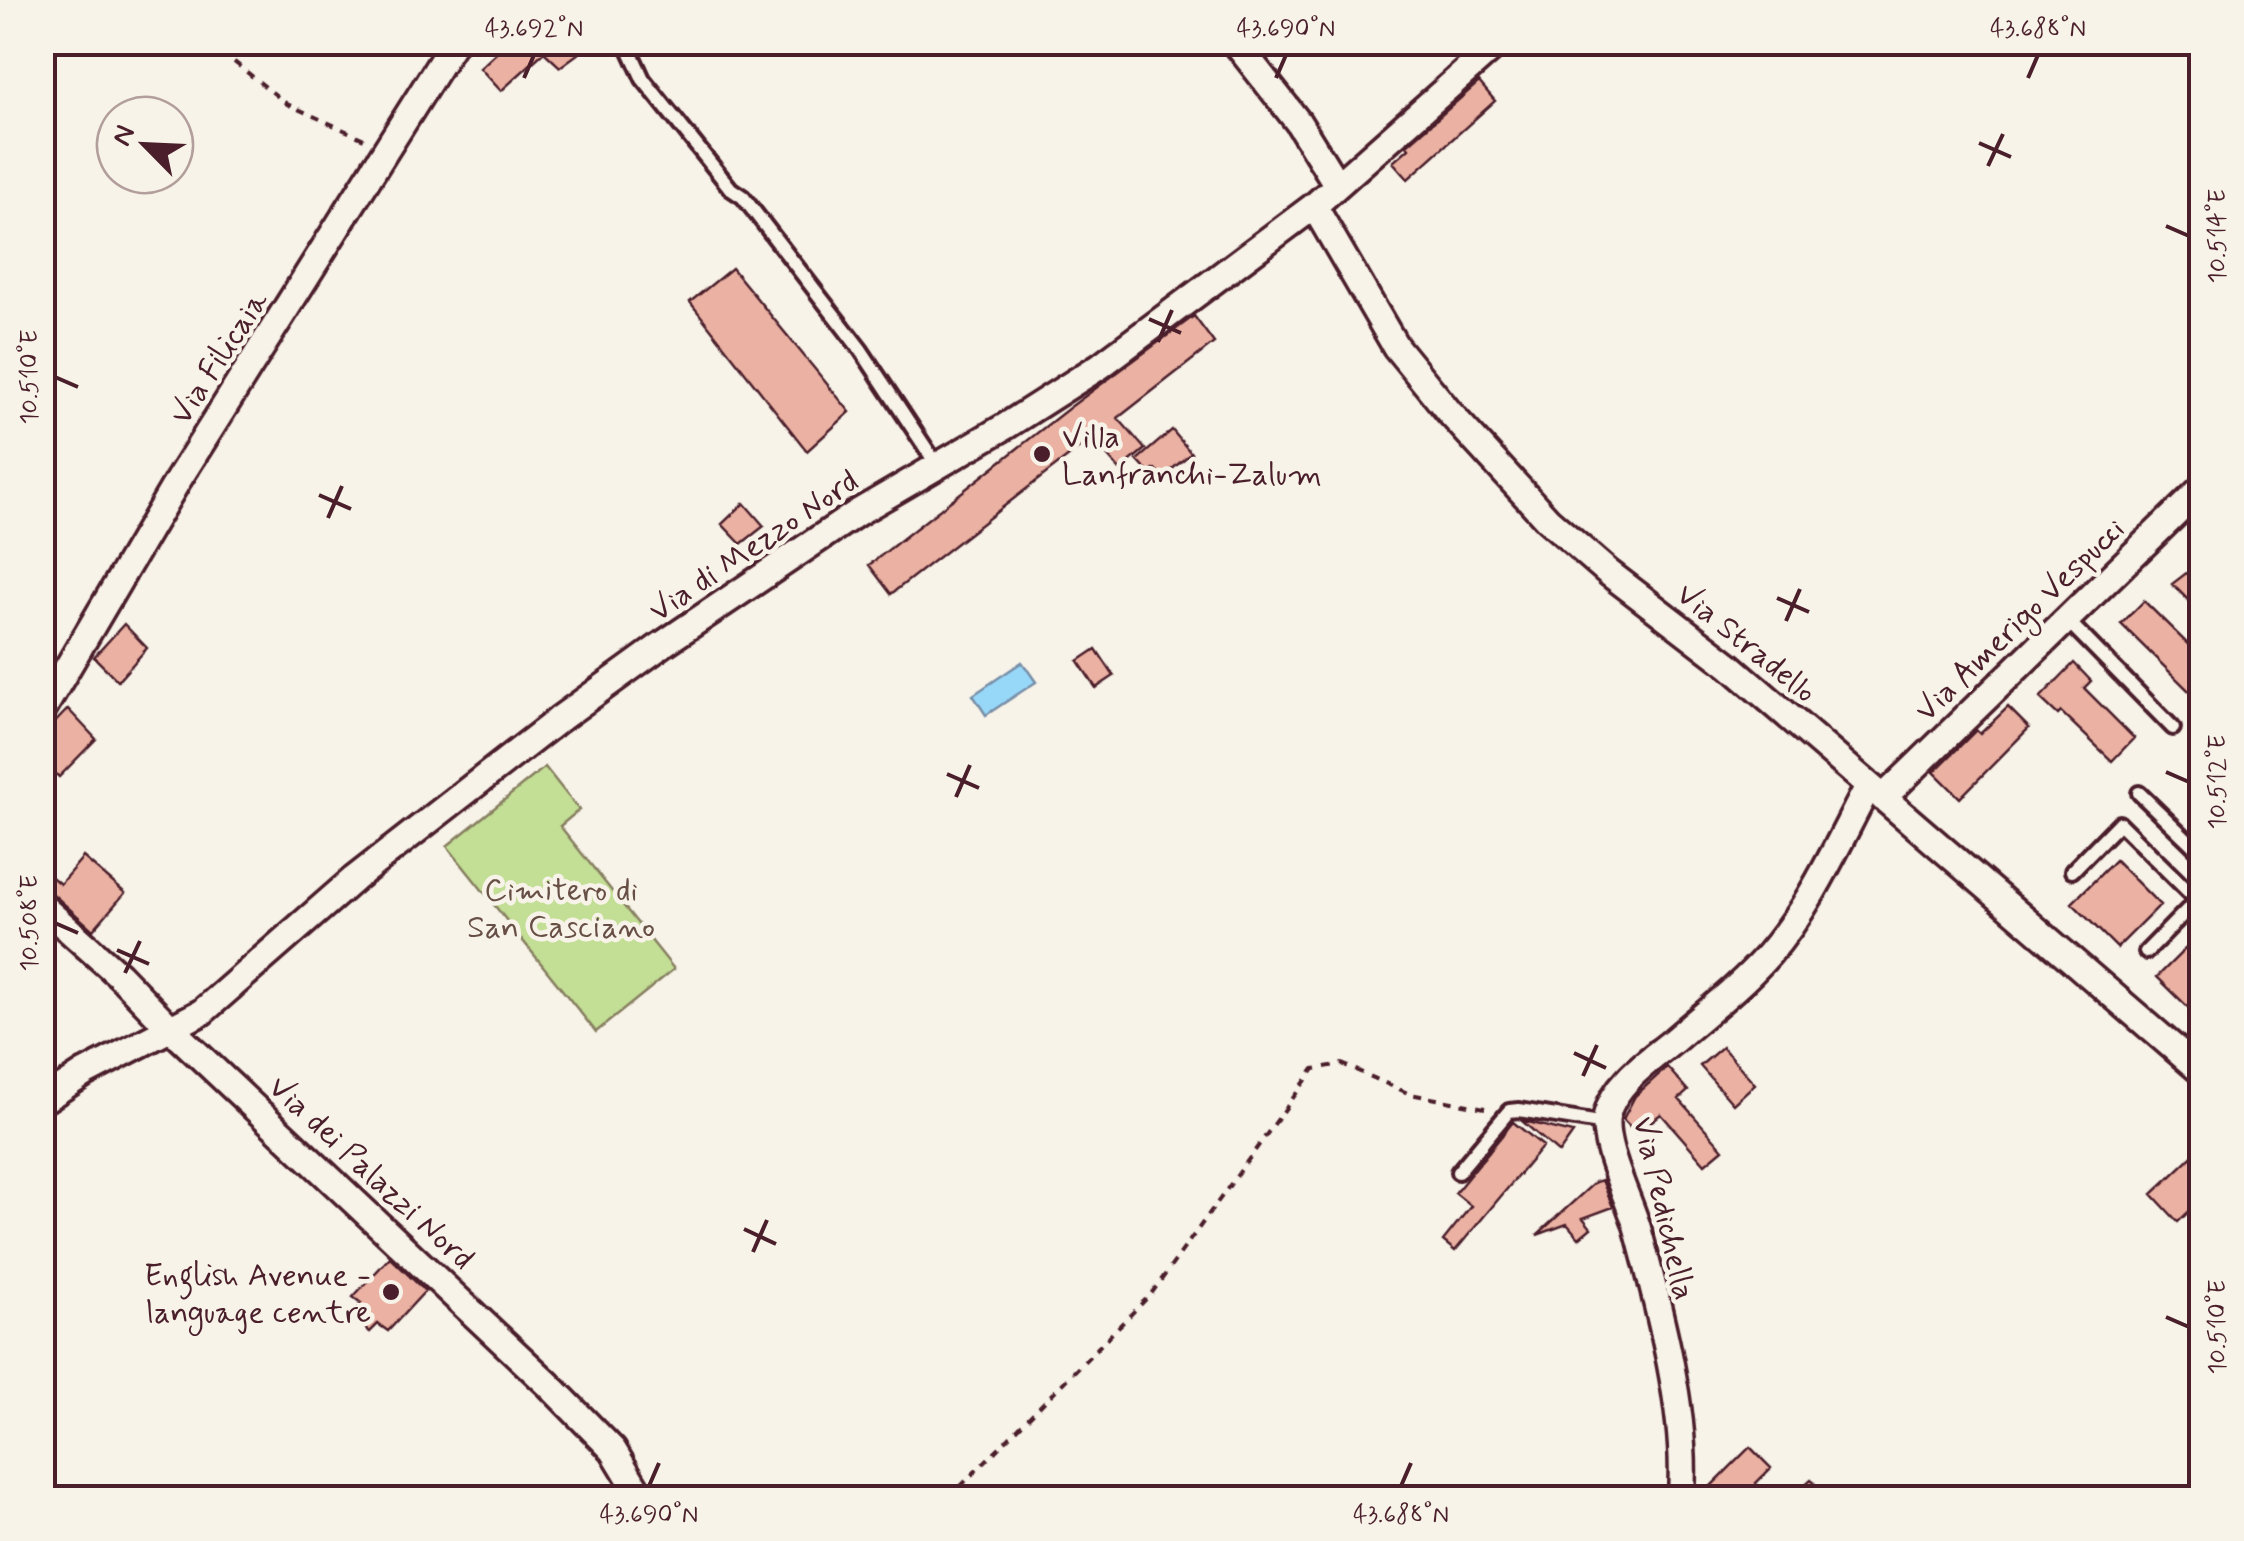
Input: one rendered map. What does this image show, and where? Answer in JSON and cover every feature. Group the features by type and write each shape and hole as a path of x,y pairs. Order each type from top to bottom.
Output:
{"street":[{"name":"Via Filicaia","path":"42,711 178,480 454,42"},
{"path":"1235,42 1298,122 1337,186"},
{"name":"Via di Mezzo Nord","path":"42,1100 85,1073 172,1030 215,1002 354,879 558,720 815,539 1100,366 1314,206 1499,42"},
{"name":"Via Stradello","path":"1314,206 1405,359 1548,520 1609,573 1730,666 2202,1072"},
{"name":"Via Amerigo Vespucci","path":"1876,792 2202,488"},
{"name":"Via Pedichella","path":"1681,1498 1682,1444 1667,1354 1638,1229 1606,1124 1612,1102 1632,1076 1769,954 1876,792"},
{"name":"Via dei Palazzi Nord","path":"42,906 549,1385 613,1450 642,1498"}],"lane":[{"path":"626,42 644,79 731,189 743,197 861,350 938,465"},
{"path":"2066,618 2172,728"},
{"path":"2138,792 2202,854"},
{"path":"2072,871 2119,823 2199,898 2146,952"},
{"path":"1458,1172 1510,1112 1519,1110 1606,1124"}],"path":[{"path":"208,42 287,104 388,148"},
{"path":"949,1498 1151,1294 1314,1069 1342,1064 1410,1094 1510,1112"}],"green space":[{"name":"Cimitero di San Casciano","path":"545,767 579,810 560,826 674,969 596,1032 447,846"}],"water":[{"path":"1022,662 1036,682 986,715 973,695"}],"building":[{"path":"508,42 594,42 560,67 544,52 501,91 480,68"},
{"path":"1479,82 1495,101 1408,179 1393,162"},
{"path":"732,268 850,412 807,451 690,302"},
{"name":"Villa Lanfranchi-Zalum","path":"1194,316 1214,343 1118,418 1145,449 1120,470 1092,438 891,594 869,565"},
{"path":"1172,430 1191,453 1163,477 1155,469 1149,473 1137,460"},
{"path":"744,503 764,526 741,544 722,524"},
{"path":"2202,561 2202,614 2172,584"},
{"path":"2144,601 2202,658 2202,680 2190,692 2121,624"},
{"path":"124,624 147,648 118,681 94,657"},
{"path":"1096,649 1114,676 1096,688 1078,661"},
{"path":"2074,663 2091,681 2084,688 2134,738 2112,761 2061,712 2058,715 2040,698"},
{"path":"2008,707 2029,728 1960,798 1934,772 1976,730 1980,734"},
{"path":"68,709 96,739 59,777 56,774 42,787 42,736"},
{"path":"83,857 125,893 93,930 53,894 42,890 42,869 60,884"},
{"path":"2115,860 2160,905 2117,948 2072,903"},
{"path":"2202,932 2202,1021 2157,977"},
{"path":"1722,1047 1755,1084 1733,1104 1700,1066"},
{"path":"1667,1067 1688,1091 1679,1099 1723,1149 1705,1164 1661,1114 1636,1133 1623,1119 1635,1096"},
{"path":"1524,1121 1573,1133 1559,1153"},
{"path":"1513,1122 1543,1146 1455,1251 1443,1241 1471,1206 1455,1193"},
{"path":"2202,1147 2202,1199 2178,1222 2152,1194"},
{"path":"1602,1180 1613,1207 1583,1218 1591,1228 1579,1238 1567,1224 1537,1235 1595,1182"},
{"name":"English Avenue - language centre","path":"390,1257 425,1291 388,1331 378,1324 370,1332 350,1315 361,1303 353,1297"},
{"path":"1750,1447 1771,1468 1756,1483 1770,1498 1699,1498"},
{"path":"1811,1479 1826,1498 1790,1498"}],"place":[{"name":"Villa Lanfranchi-Zalum","path":"1042,454"},
{"name":"English Avenue - language centre","path":"391,1292"}]}
